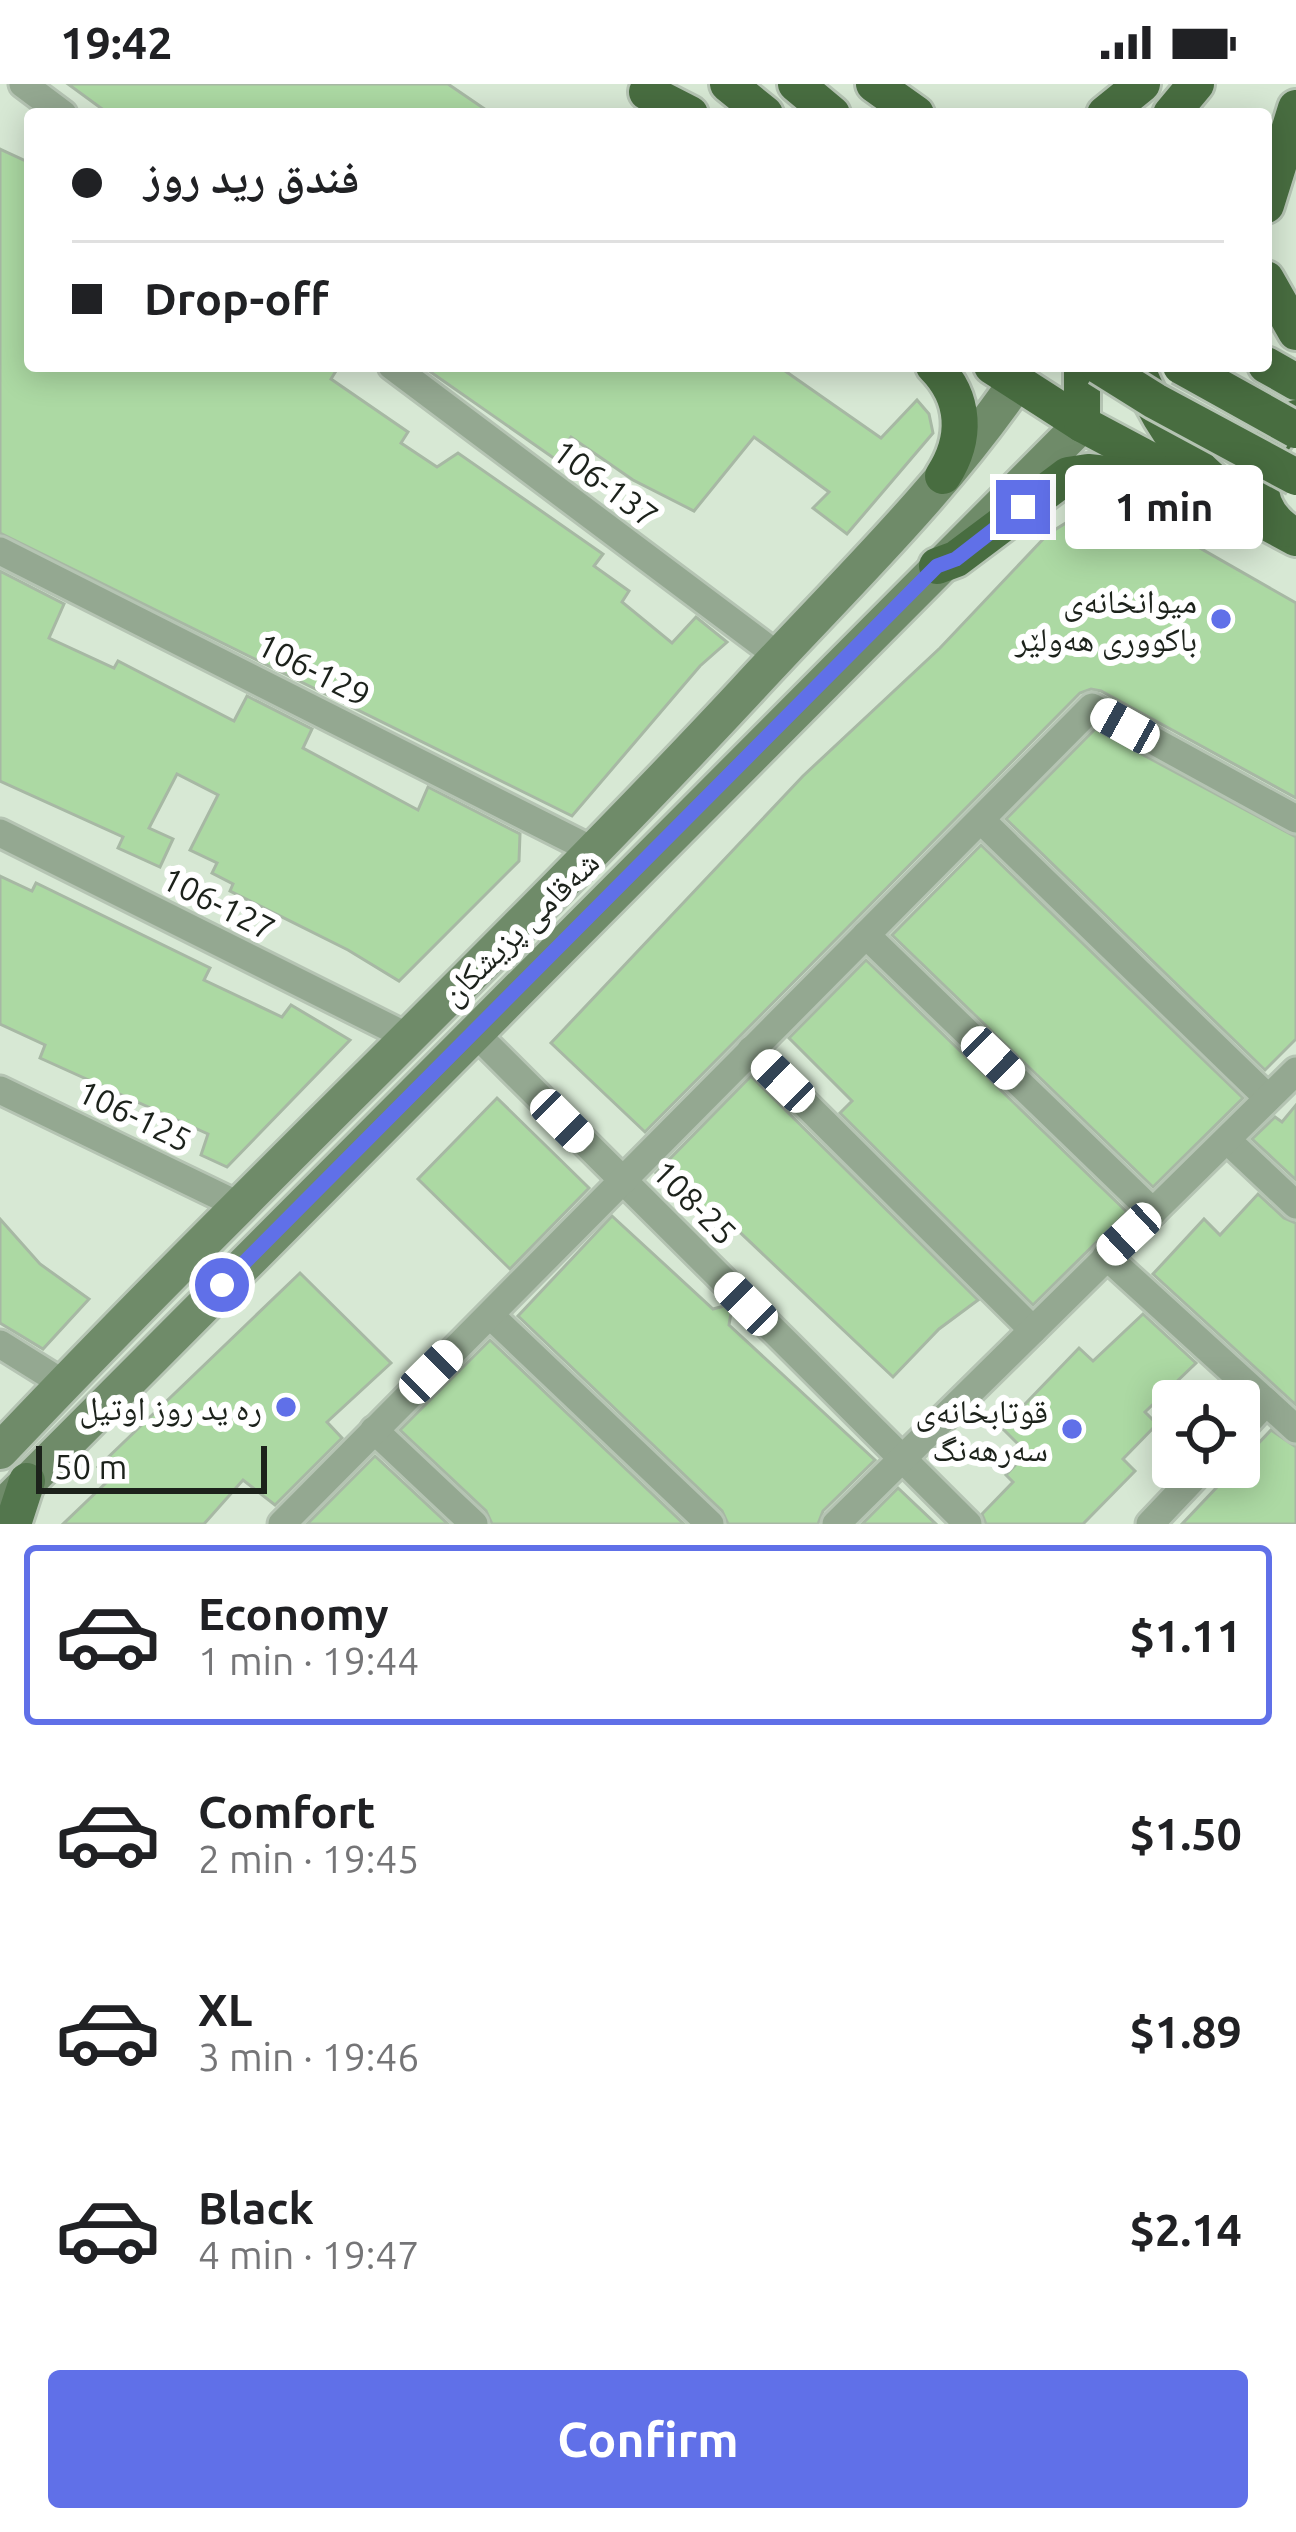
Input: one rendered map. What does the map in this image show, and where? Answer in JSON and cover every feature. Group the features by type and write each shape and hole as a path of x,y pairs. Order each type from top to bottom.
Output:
{"highway":[{"path":"728,84 758,108"},
{"path":"796,84 825,108"},
{"path":"1112,108 1142,84"},
{"path":"1272,134 1296,106"},
{"path":"1272,185 1296,106"},
{"path":"1272,290 1296,332"},
{"path":"939,372 950,386 960,417 958,442 943,476"},
{"path":"1011,372 1082,424 1296,538"},
{"path":"1082,372 1082,424"},
{"path":"1109,372 1296,477"},
{"path":"1082,424 1113,372"},
{"path":"1139,372 1170,432 1197,466 1243,506 1296,538"},
{"path":"1192,372 1296,430"},
{"path":"1296,418 1267,449 1260,483 1270,515 1296,538"},
{"path":"937,566 956,559 1068,475 1098,472 1196,484"}],"main road":[{"name":"شەقامی پزیشکان","path":"0,1451 406,1036 596,852 943,476 992,418 1011,372"},
{"path":"992,418 1015,404 1038,412 1047,429 1046,460"},
{"name":"شەقامی پزیشکان","path":"0,1511 1082,424"},
{"path":"13,1524 27,1481"}],"street":[{"path":"23,84 55,108"},
{"name":"106-137","path":"400,372 778,656"},
{"name":"106-129","path":"0,550 596,852"},
{"path":"282,1524 1092,707 1296,819"},
{"path":"982,821 1268,1098"},
{"name":"106-127","path":"0,833 406,1036"},
{"path":"866,935 1153,1212"},
{"name":"108-25","path":"474,1032 968,1524"},
{"path":"751,1050 1033,1330"},
{"path":"836,1524 1296,1071"},
{"name":"106-125","path":"0,1090 240,1205"},
{"path":"1227,1140 1296,1205"},
{"path":"1106,1256 1296,1429"},
{"path":"490,1315 710,1524"},
{"path":"0,1344 64,1384"},
{"path":"1260,1408 1266,1402"},
{"path":"374,1430 474,1524"},
{"path":"1150,1524 1184,1488"}],"building":[{"path":"68,84 448,84 483,108 101,108"},
{"path":"0,149 24,160 24,372 335,372 331,379 408,432 401,443 437,467 458,453 603,554 594,566 629,591 622,602 672,643 696,617 727,642 700,666 572,816 0,533"},
{"path":"431,372 787,372 881,438 917,400 929,414 933,433 847,534 813,508 829,492 754,437 694,511 633,480 571,437 555,459"},
{"path":"1104,507 1149,519 1296,603 1296,798 1101,691 1080,693 645,1132 551,1043 803,776 940,648 1048,534 1087,510"},
{"path":"0,571 64,604 49,638 114,668 118,661 234,721 247,696 312,729 303,748 418,810 428,787 520,834 519,861 399,981 230,891 233,884 212,873 217,863 190,850 218,795 177,774 149,828 173,839 160,867 118,848 123,837 0,781"},
{"path":"1095,729 1296,837 1296,1039 1265,1070 1006,819"},
{"path":"981,845 1243,1098 1153,1187 892,935"},
{"path":"0,876 32,891 36,883 210,968 204,980 282,1017 291,1005 350,1040 227,1167 201,1155 208,1134 40,1058 45,1045 0,1024"},
{"path":"866,960 1127,1212 1033,1305 840,1113 852,1101 789,1038"},
{"path":"751,1076 978,1300 939,1329 893,1377 731,1224 723,1233 656,1173"},
{"path":"497,1098 589,1188 510,1269 418,1179"},
{"path":"1296,1105 1296,1180 1252,1139 1275,1117 1282,1122"},
{"path":"1258,1194 1296,1223 1296,1405 1153,1274 1204,1219 1220,1235"},
{"path":"612,1216 713,1309 724,1306 731,1313 729,1325 875,1460 823,1511 818,1524 728,1524 722,1511 518,1316"},
{"path":"0,1219 40,1264 89,1299 43,1349 0,1323"},
{"path":"300,1273 391,1363 327,1422 342,1438 275,1505 243,1480 204,1524 63,1524 110,1479 98,1467"},
{"path":"1143,1314 1196,1363 1178,1380 1152,1380 1152,1405 1145,1412 1152,1419 1152,1429 1123,1459 1135,1471 1083,1524 986,1524 982,1514 1013,1482 1006,1475 1027,1453 1002,1428 1079,1348 1093,1361"},
{"path":"490,1340 684,1524 492,1524 486,1511 400,1430"},
{"path":"1271,1430 1296,1447 1296,1524 1182,1524 1216,1488 1260,1488 1260,1442"},
{"path":"375,1456 448,1524 307,1524"},
{"path":"898,1488 936,1524 862,1524"}],"place":[{"name":"میوانخانەی باکووری هەولێر","path":"1221,619"},
{"name":"ره يد روز اوتيل","path":"286,1407"},
{"name":"قوتابخانەی سەرهەنگ","path":"1072,1429"}],"route":[{"path":"222,1285 937,566 956,559 1023,507"}]}
